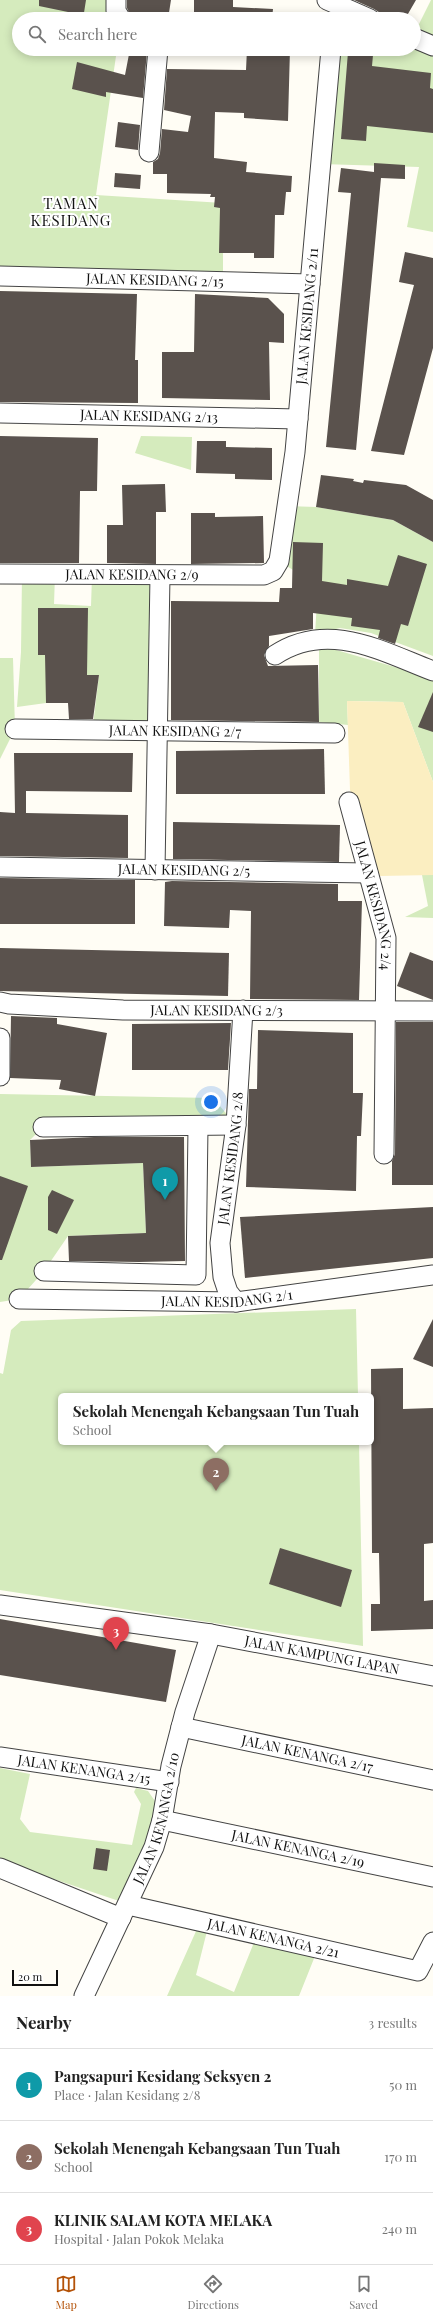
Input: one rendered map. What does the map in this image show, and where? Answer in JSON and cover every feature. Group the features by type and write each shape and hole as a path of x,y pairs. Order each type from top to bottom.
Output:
{"street":[{"path":"116,0 117,12"},
{"path":"332,8 346,12"},
{"path":"421,41 433,46"},
{"path":"149,152 157,56"},
{"name":"JALAN KESIDANG 2/11","path":"264,575 273,571 279,561 298,419 331,56"},
{"name":"JALAN KESIDANG 2/15","path":"0,276 310,284"},
{"name":"JALAN KESIDANG 2/13","path":"0,413 298,419"},
{"name":"JALAN KESIDANG 2/9","path":"0,574 160,576 264,575"},
{"path":"155,870 160,576"},
{"path":"275,655 291,645 313,640 337,639 386,652 433,671"},
{"name":"JALAN KESIDANG 2/7","path":"14,729 335,733"},
{"name":"JALAN KESIDANG 2/4","path":"349,802 386,938 384,1154"},
{"name":"JALAN KESIDANG 2/5","path":"0,867 368,873"},
{"name":"JALAN KESIDANG 2/3","path":"0,1002 9,1004 123,1010 433,1011"},
{"name":"JALAN KESIDANG 2/8","path":"236,1302 228,1292 220,1261 220,1243 236,1125 243,1010"},
{"path":"0,1038 0,1076"},
{"path":"43,1127 198,1127 236,1125"},
{"path":"44,1271 196,1275 198,1127"},
{"name":"JALAN KESIDANG 2/1","path":"19,1299 236,1302 433,1275"},
{"name":"JALAN KAMPUNG LAPAN","path":"0,1605 211,1634 433,1676"},
{"name":"JALAN KENANGA 2/10","path":"84,1996 154,1847 162,1820 181,1727 211,1634"},
{"name":"JALAN KENANGA 2/17","path":"181,1727 433,1780"},
{"name":"JALAN KENANGA 2/15","path":"0,1757 169,1782"},
{"name":"JALAN KENANGA 2/19","path":"162,1820 433,1877"},
{"name":"JALAN KENANGA 2/21","path":"0,1868 124,1911 418,1971 432,1949"}],"green space":[{"path":"0,0 121,0 120,12 12,12 12,56 116,56 96,195 223,203 223,281 0,276"},
{"path":"431,0 433,0 433,232 407,227 419,167 321,164 330,56 421,56 421,20"},
{"path":"141,436 192,437 191,470 135,453"},
{"path":"287,506 316,507 393,520 433,542 433,656 371,633 340,628 315,634 318,586 279,561"},
{"path":"22,575 55,575 54,604 91,606 92,576 160,576 157,731 93,725 99,675 46,676 46,703 17,707 21,652"},
{"path":"319,645 433,678 433,782 403,702 347,701 348,725 319,722"},
{"path":"0,658 13,658 15,729 0,759"},
{"path":"422,875 433,875 433,918 405,917 428,906"},
{"path":"0,1094 213,1098 236,1125 43,1127 30,1140 31,1167 143,1163 146,1233 68,1236 44,1271 19,1299 0,1302"},
{"path":"356,1309 358,1393 58,1393 58,1445 359,1445 363,1646 0,1590 0,1373 3,1374 11,1330 21,1321"},
{"path":"0,1768 30,1774 20,1819 30,1832 132,1845 141,1804 134,1792 136,1788 148,1791 157,1804 150,1849 122,1902 0,1861"},
{"path":"197,1929 207,1931 196,1975 234,1992 255,1940 315,1956 299,1996 167,1996"}],"sand":[{"path":"347,701 403,702 433,782 433,875 380,876 350,790"}],"building":[{"path":"39,0 86,0 84,12 68,12 39,6"},
{"path":"127,0 171,0 169,12 129,12"},
{"path":"194,0 233,0 233,7 273,9 273,12 194,12"},
{"path":"354,0 416,0 409,12 379,12"},
{"path":"129,56 147,56 143,98 106,92 106,97 72,89 77,62 125,75"},
{"path":"247,56 290,56 288,121 244,118 244,113 215,112 214,158 247,162 246,172 292,176 291,192 286,192 284,215 275,215 274,258 254,258 254,253 219,253 220,208 214,207 215,197 210,197 211,194 167,193 167,174 153,174 153,162 158,159 160,153 162,129 188,132 191,116 164,110 167,69 246,70"},
{"path":"348,56 373,56 372,66 431,73 430,88 433,89 433,133 367,126 366,141 341,139"},
{"path":"118,122 140,125 138,150 115,147"},
{"path":"374,163 405,165 405,179 381,178 356,450 326,447 351,193 338,192 341,168 374,172"},
{"path":"115,173 141,175 140,189 114,187"},
{"path":"405,252 433,258 433,348 404,455 371,451 414,285 399,282"},
{"path":"0,291 137,294 135,360 138,360 138,403 0,402"},
{"path":"195,294 268,298 284,314 284,343 269,342 270,400 162,398 162,352 194,352"},
{"path":"0,436 98,438 97,491 80,491 79,563 0,563"},
{"path":"197,441 226,441 226,447 272,448 272,480 235,479 235,474 196,473"},
{"path":"321,475 354,479 353,481 363,483 364,480 406,485 433,500 433,542 393,520 316,507"},
{"path":"165,484 166,512 156,512 156,564 107,563 107,525 123,525 122,485"},
{"path":"191,513 215,513 215,517 263,516 264,563 191,564"},
{"path":"293,542 323,543 322,581 347,585 347,579 388,586 398,555 427,564 408,626 401,624 395,644 378,638 380,630 351,626 352,618 313,613 313,629 269,636 269,646 264,655 268,666 318,665 319,722 171,720 171,601 279,602 280,588 292,588"},
{"path":"38,608 88,608 87,675 99,675 93,719 69,719 68,703 46,703 45,655 38,655"},
{"path":"433,692 433,732 418,727"},
{"path":"324,749 325,794 176,794 176,751"},
{"path":"14,753 133,753 132,792 26,791 26,813 128,815 128,858 0,856 0,812 15,813"},
{"path":"173,822 340,825 339,862 173,859"},
{"path":"0,878 135,880 135,924 0,924"},
{"path":"165,882 338,884 338,901 362,901 359,1000 250,999 251,911 230,910 229,928 164,926"},
{"path":"0,948 229,953 228,996 0,991"},
{"path":"410,952 433,961 433,1000 397,986"},
{"path":"11,1016 57,1018 57,1024 107,1033 95,1096 59,1089 61,1080 10,1078"},
{"path":"396,1022 433,1022 433,1185 392,1185 392,1161 395,1154"},
{"path":"231,1023 228,1070 132,1070 132,1024"},
{"path":"258,1030 353,1033 353,1093 363,1093 361,1136 357,1136 356,1191 246,1187 249,1089 257,1089"},
{"path":"94,1137 184,1137 185,1261 69,1261 68,1236 146,1233 143,1163 31,1167 30,1140"},
{"path":"0,1176 28,1186 2,1260 0,1260"},
{"path":"52,1190 74,1200 57,1234 48,1230 48,1197"},
{"path":"433,1207 433,1258 245,1278 240,1217"},
{"path":"433,1319 433,1367 413,1359"},
{"path":"403,1368 403,1409 433,1408 433,1543 424,1544 424,1601 433,1600 433,1629 371,1631 371,1604 380,1604 379,1553 372,1553 371,1445 374,1445 374,1393 371,1393 371,1369"},
{"path":"280,1548 352,1570 341,1607 269,1584"},
{"path":"0,1619 176,1650 166,1702 0,1675"},
{"path":"96,1848 110,1850 107,1871 93,1869"}],"place":[{"name":"Pangsapuri Kesidang Seksyen 2","path":"165,1200"},
{"name":"Sekolah Menengah Kebangsaan Tun Tuah","path":"216,1491"},
{"name":"KLINIK SALAM KOTA MELAKA","path":"116,1650"}],"district":[{"name":"TAMAN KESIDANG","path":"71,212"}]}
